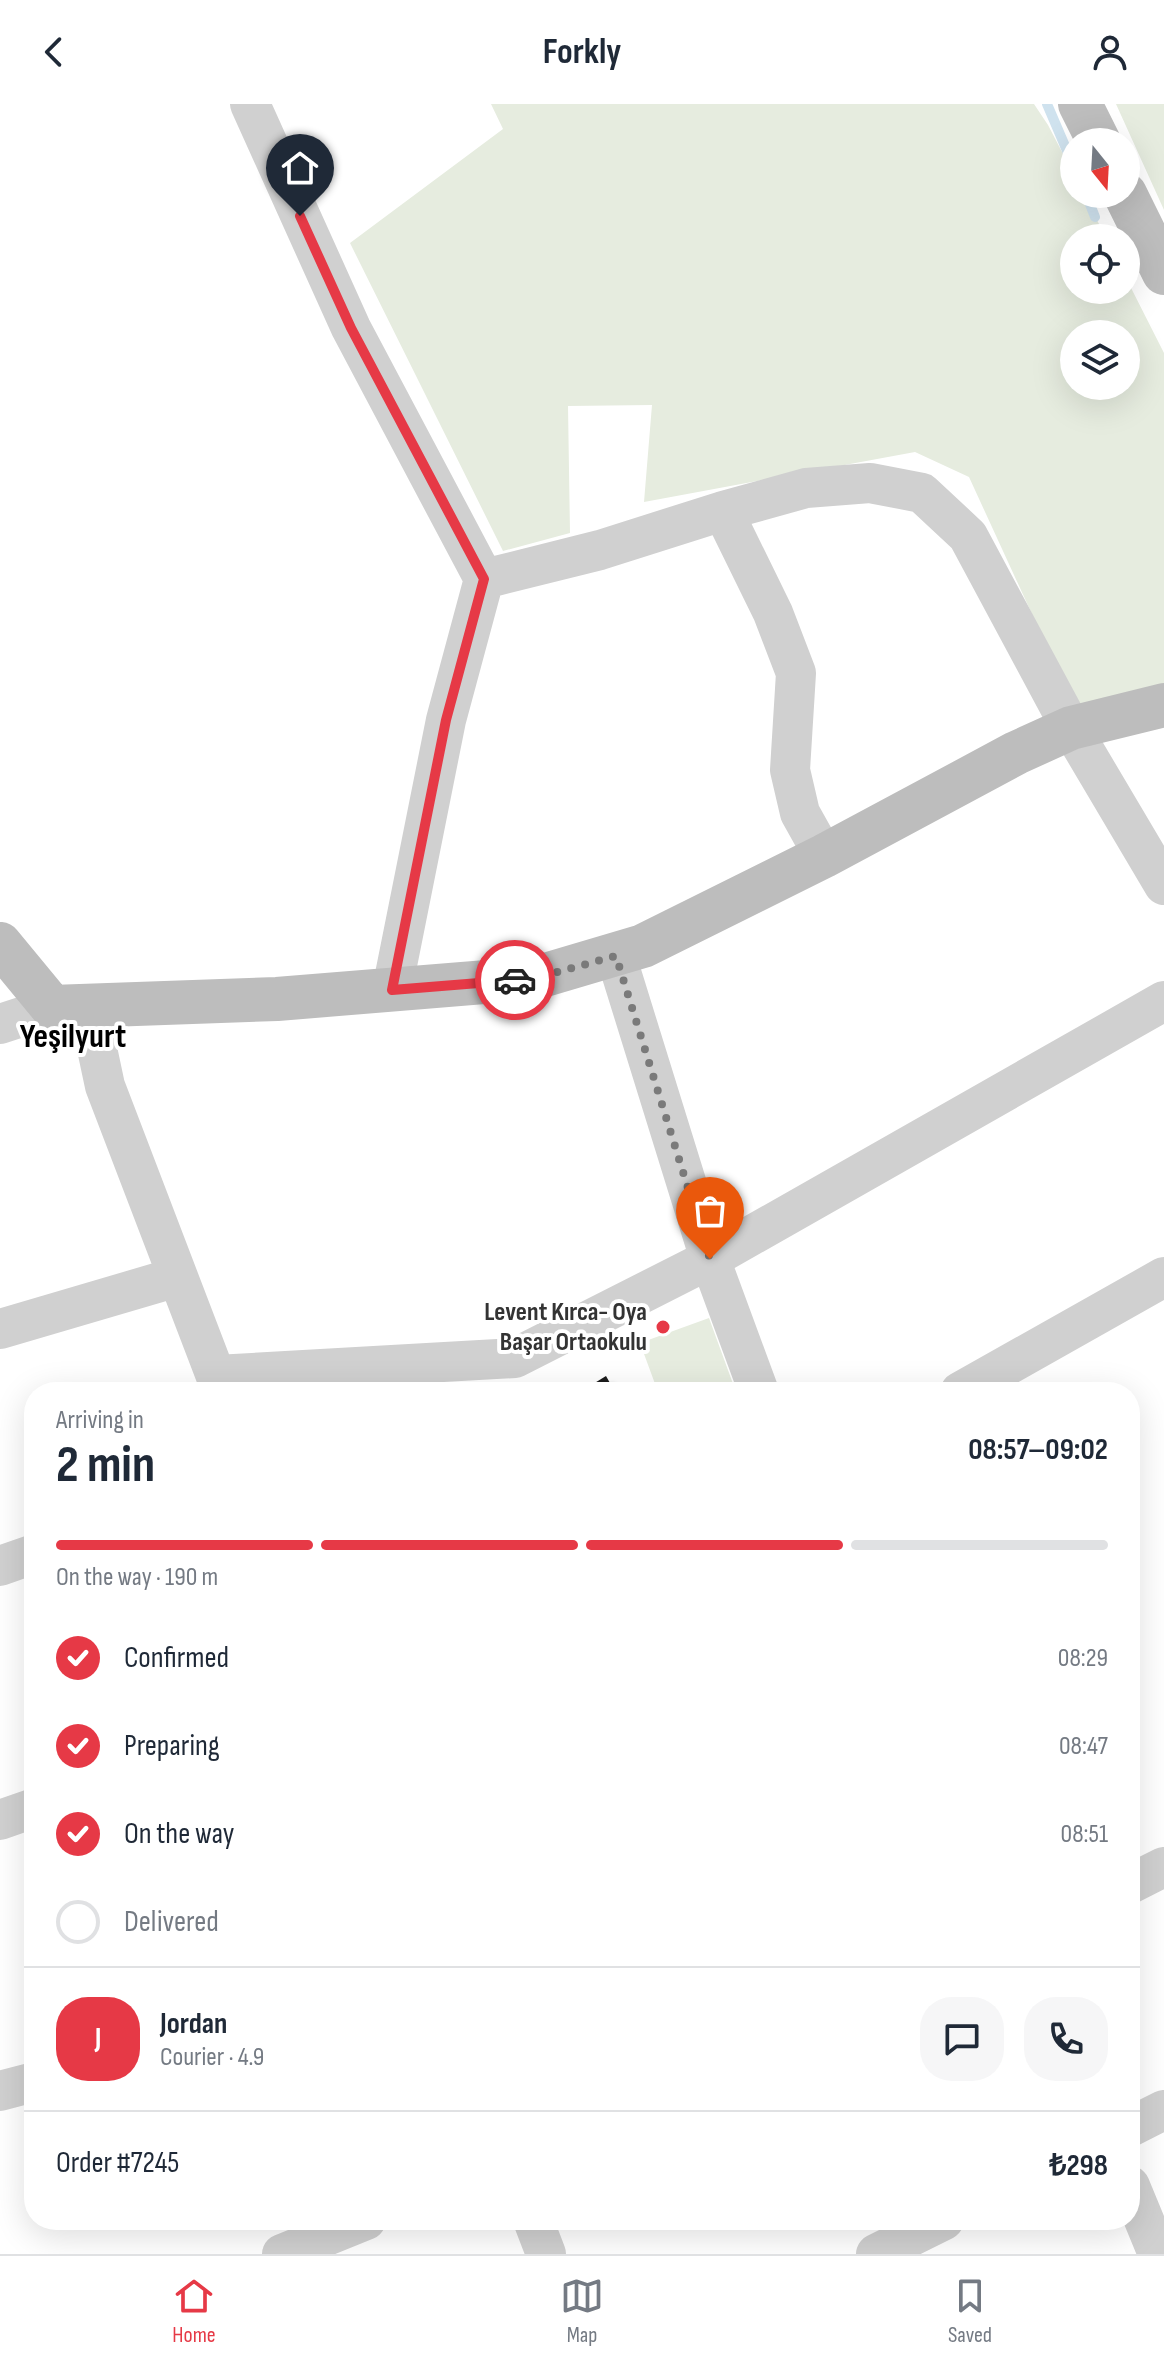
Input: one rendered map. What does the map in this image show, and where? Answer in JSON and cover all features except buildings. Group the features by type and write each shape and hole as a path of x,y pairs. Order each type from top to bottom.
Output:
{"street":[{"path":"250,104 351,328 484,579 446,720 392,990"},
{"path":"1080,104 1092,128"},
{"path":"1132,208 1164,273"},
{"path":"484,579 600,550 806,488 870,483 922,493 968,536 1071,728 1164,885"},
{"path":"723,511 773,613 796,673 790,770 800,813 824,856"},
{"path":"0,1024 70,1006 277,999 535,978 616,956 643,946 824,856 1016,753 1071,728 1164,705"},
{"path":"0,944 70,1006 105,1086 219,1382"},
{"path":"616,956 710,1259 755,1382"},
{"path":"231,1382 515,1358 710,1259 1164,1001"},
{"path":"0,1329 177,1277"},
{"path":"978,1382 1164,1277"},
{"path":"0,1566 24,1558"},
{"path":"0,1820 24,1812"},
{"path":"1140,1879 1164,1867"},
{"path":"0,2091 24,2085"},
{"path":"1140,2122 1164,2110"},
{"path":"1140,2210 1158,2254"},
{"path":"282,2254 341,2230"},
{"path":"537,2230 546,2254"},
{"path":"876,2254 924,2230"}],"shaded area":[{"path":"491,104 1034,104 1060,148 1060,208 1091,208 1099,224 1060,224 1060,304 1139,304 1164,353 1164,697 1076,710 969,477 915,452 644,502 652,405 568,406 570,533 503,551 350,243 503,129"},
{"path":"1116,104 1164,104 1164,210 1140,157 1140,128 1127,128"},
{"path":"709,1318 732,1382 654,1382 640,1343"}],"waterway":[{"path":"1047,104 1060,134"},
{"path":"1091,208 1095,217"}],"way so far":[{"path":"515,980 535,978 616,956 710,1259"}],"place":[{"name":"Levent Kırca- Oya Başar Ortaokulu","path":"663,1327"}],"district":[{"name":"Yeşilyurt","path":"73,1036"}],"route":[{"path":"300,216 351,328 484,579 446,720 392,990 515,980"}]}
